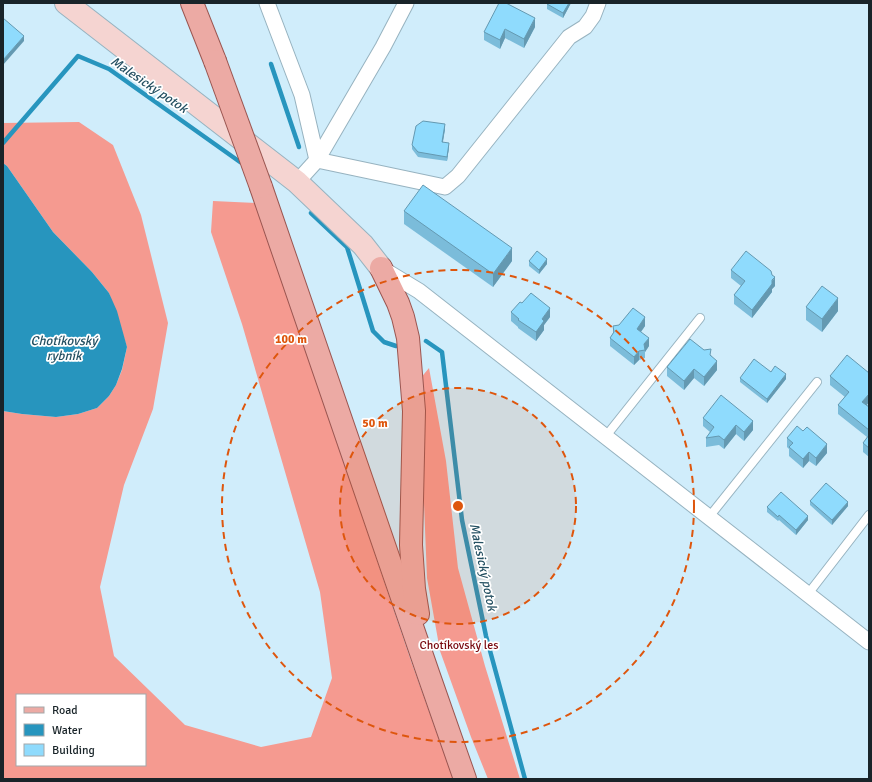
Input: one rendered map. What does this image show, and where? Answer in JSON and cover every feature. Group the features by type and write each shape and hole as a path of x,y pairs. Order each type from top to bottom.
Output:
{"main road":[{"path":"192,3 261,187 465,779"},
{"path":"381,268 398,303 408,338 414,411 411,545 414,589 429,676"}],"street":[{"path":"66,3 297,182 363,245 381,268 418,291 869,642"},
{"path":"267,3 302,95 317,160"},
{"path":"297,182 317,160 383,47 406,3"},
{"path":"317,160 445,187 458,176 569,37 585,26 593,16 598,3"}],"lane":[{"path":"606,436 700,318"},
{"path":"709,517 817,382"},
{"path":"808,594 869,515"}],"green space":[{"path":"79,122 113,145 141,215 168,323 153,409 124,485 100,587 114,656 185,725 261,747 311,737 332,678 320,592 242,324 211,232 213,201 256,203 411,661 442,748 455,779 3,779 3,411 56,417 78,414 97,408 109,396 116,385 122,370 127,347 109,293 92,272 53,232 7,166 3,163 3,123"},
{"name":"Chotíkovský les","path":"429,368 446,461 458,568 485,666 520,779 488,779 440,651 427,578 419,380"}],"water":[{"name":"Chotíkovský rybník","path":"3,163 7,166 53,232 92,272 109,293 117,311 127,347 122,369 116,385 109,396 97,408 78,414 56,417 3,411"}],"building":[{"path":"499,3 506,3 535,18 524,39 505,29 500,40 484,32"},
{"path":"547,3 569,3 563,13"},
{"path":"3,18 24,36 3,60"},
{"path":"423,121 445,124 442,142 449,143 447,157 418,152 412,145 416,126"},
{"path":"423,185 512,248 493,274 404,211"},
{"path":"537,251 547,259 539,270 529,261"},
{"path":"746,251 771,271 772,275 775,277 772,280 772,284 752,310 734,295 745,281 731,270"},
{"path":"822,286 838,298 822,319 806,307"},
{"path":"531,293 550,308 542,319 544,321 536,332 518,320 519,319 511,312"},
{"path":"633,308 645,317 637,329 649,338 644,344 645,350 639,351 634,357 610,338 614,332 613,326 619,325"},
{"path":"690,339 704,350 711,349 710,355 717,361 704,377 694,369 684,381 667,367"},
{"path":"847,355 869,373 869,394 862,402 869,407 869,430 838,405 849,392 830,376"},
{"path":"754,359 771,372 775,366 786,374 767,399 740,378"},
{"path":"721,395 753,421 744,432 736,425 724,440 719,436 706,438 714,427 703,418"},
{"path":"797,426 803,431 807,427 827,444 816,458 809,452 803,459 789,447 793,443 787,438"},
{"path":"869,435 869,448 863,443"},
{"path":"826,483 848,502 832,520 810,501"},
{"path":"781,492 808,516 796,530 767,507"}],"waterway":[{"name":"Malesický potok","path":"3,143 78,56 109,69 240,162"},
{"path":"271,64 299,147"},
{"name":"Malesický potok","path":"311,213 347,247 373,331 384,342 396,346"},
{"name":"Malesický potok","path":"426,341 442,352 462,520 486,636 525,779"}]}
